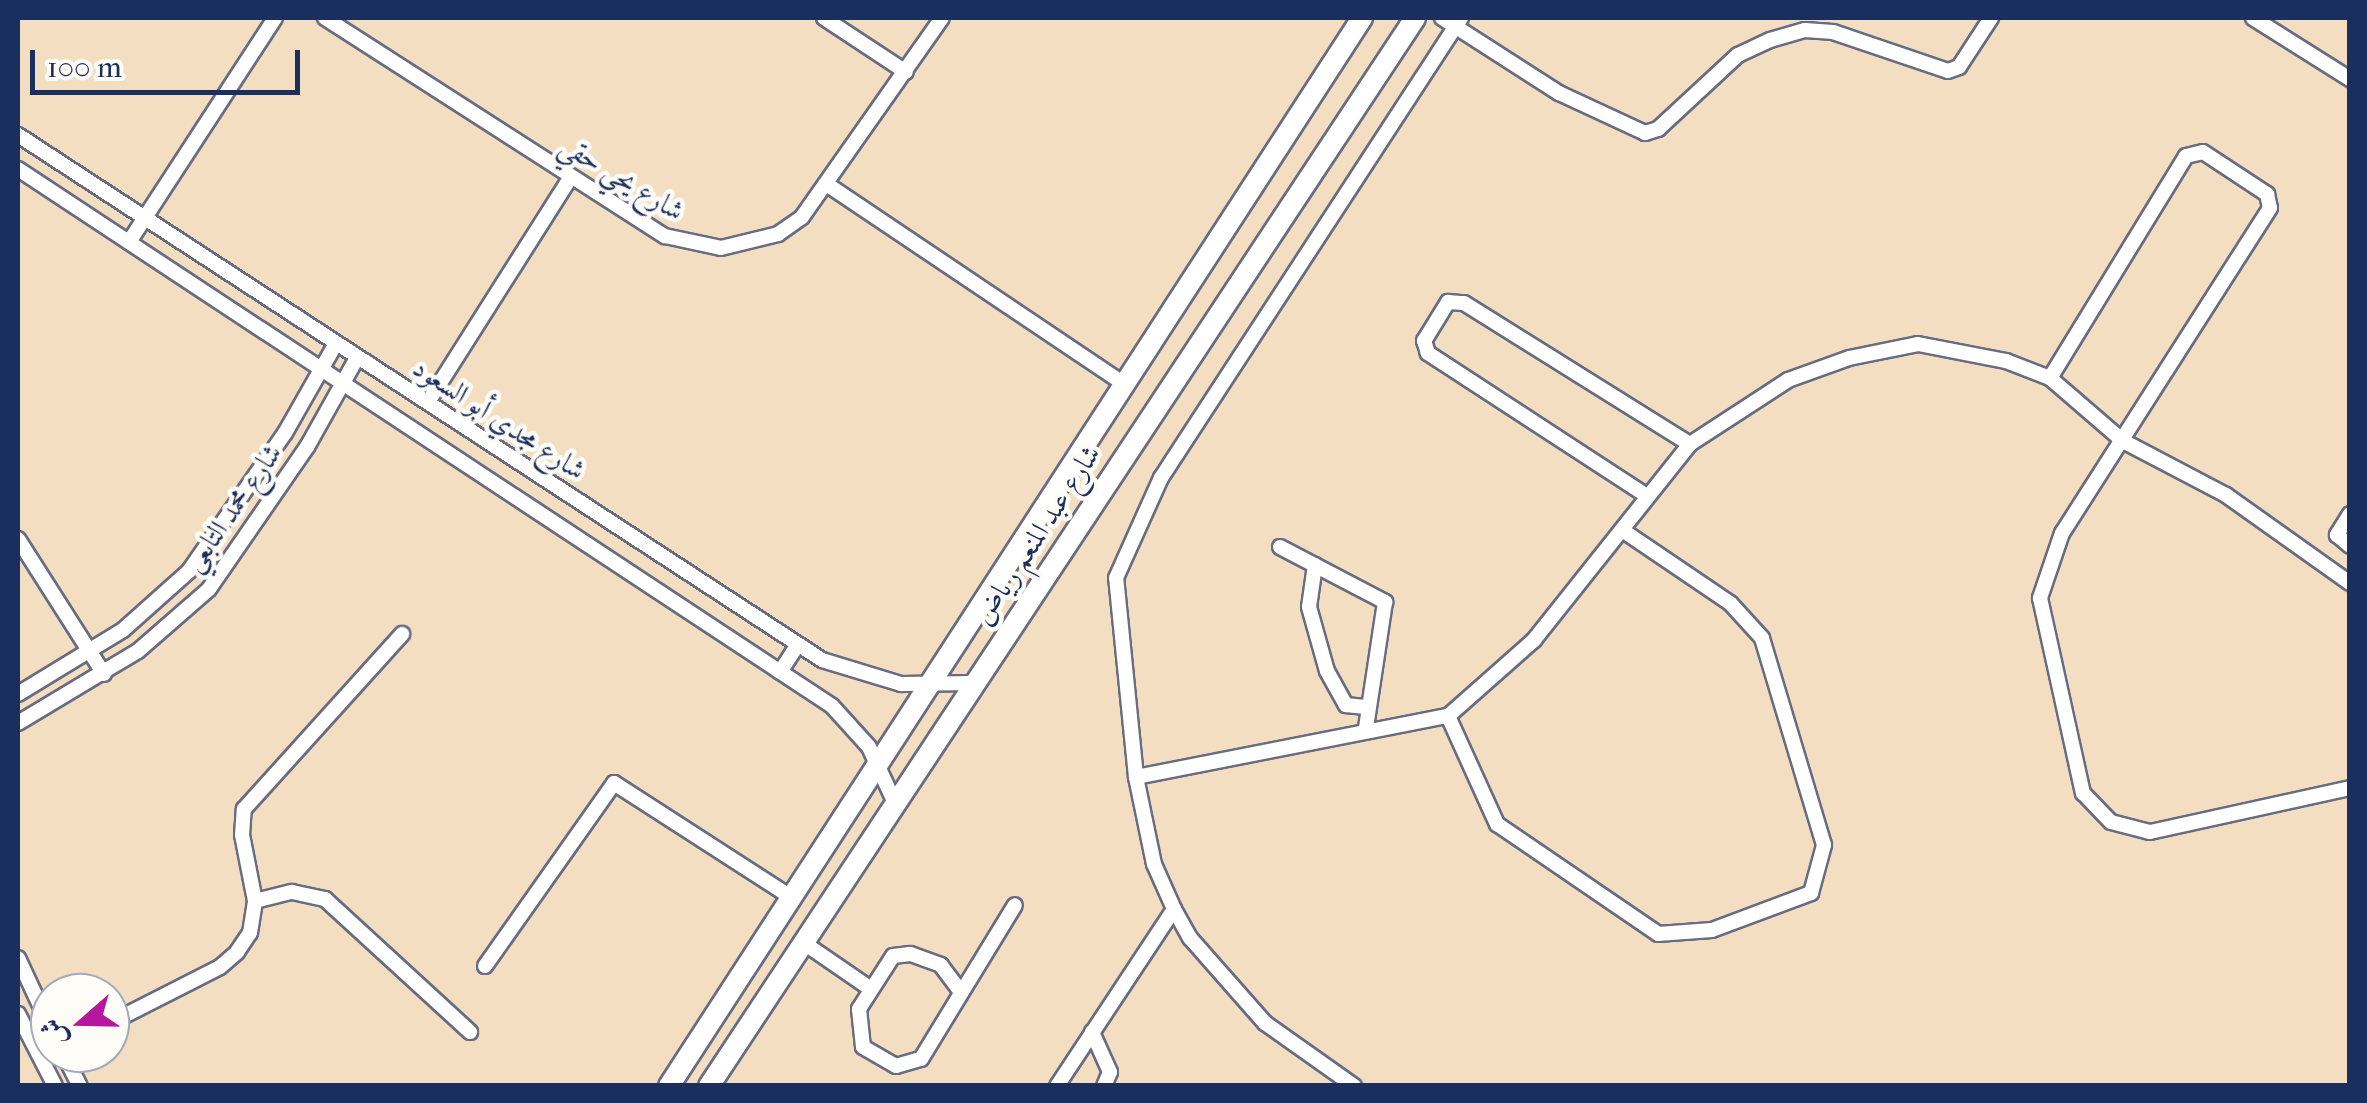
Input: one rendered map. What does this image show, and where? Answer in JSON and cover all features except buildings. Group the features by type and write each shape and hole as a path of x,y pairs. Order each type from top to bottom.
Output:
{"street":[{"path":"129,242 275,18"},
{"name":"شارع يحي حقي","path":"325,18 665,236 722,248 778,234 802,218 942,18"},
{"path":"824,18 906,72"},
{"name":"شارع عبد المنعم رياض","path":"668,1086 1362,18"},
{"name":"شارع عبد المنعم رياض","path":"708,1086 1209,321 1415,18"},
{"path":"1354,1086 1265,1023 1190,938 1154,864 1136,776 1115,603 1124,558 1161,478 1453,20 1560,93 1645,133 1658,129 1738,55 1770,40 1805,30 1833,32 1948,72 1959,67 1991,18"},
{"path":"2253,18 2350,79"},
{"name":"شارع مجدي أبو السعود","path":"18,135 798,644 874,680 974,682"},
{"path":"2050,378 2186,156 2203,152 2264,190 2270,208 2062,533 2040,598 2082,793 2111,822 2150,832 2350,788"},
{"name":"شارع مجدي أبو السعود","path":"18,168 320,373 846,718 877,764 895,804"},
{"path":"428,402 570,178"},
{"path":"828,185 1124,384"},
{"path":"1224,229 1230,251 1255,258"},
{"path":"1179,297 1197,300 1209,321"},
{"path":"1647,496 1428,352 1424,341 1448,302 1464,304 1690,444"},
{"path":"1136,776 1366,728 1448,716 1534,640 1690,444 1788,380 1849,358 1918,344 2006,361 2050,378 2123,441 2226,495 2333,565 2350,582"},
{"name":"شارع محمد التابعي","path":"18,694 91,652 189,572 336,345"},
{"name":"شارع محمد التابعي","path":"18,724 104,674 209,589 357,358"},
{"path":"2333,565 2349,545 2337,534 2350,514"},
{"path":"1448,716 1497,824 1658,934 1712,930 1812,893 1824,846 1762,638 1730,603 1622,530"},
{"path":"18,539 104,674"},
{"path":"1280,547 1387,606 1365,708 1366,728"},
{"path":"1315,565 1309,607 1327,671 1346,705 1365,708"},
{"path":"130,1013 220,968 250,932 255,901 242,836 244,809 402,634"},
{"path":"780,672 798,644"},
{"path":"484,966 614,783 792,897"},
{"path":"255,901 292,892 325,900 470,1032"},
{"path":"960,992 941,965 910,954 893,956 859,1008 857,1034 871,1056 896,1066 921,1059 1015,905"},
{"path":"1057,1086 1174,909"},
{"path":"804,943 871,989"},
{"path":"18,958 24,991"},
{"path":"18,1014 55,1086"},
{"path":"1092,1032 1110,1072 1104,1086"}]}
